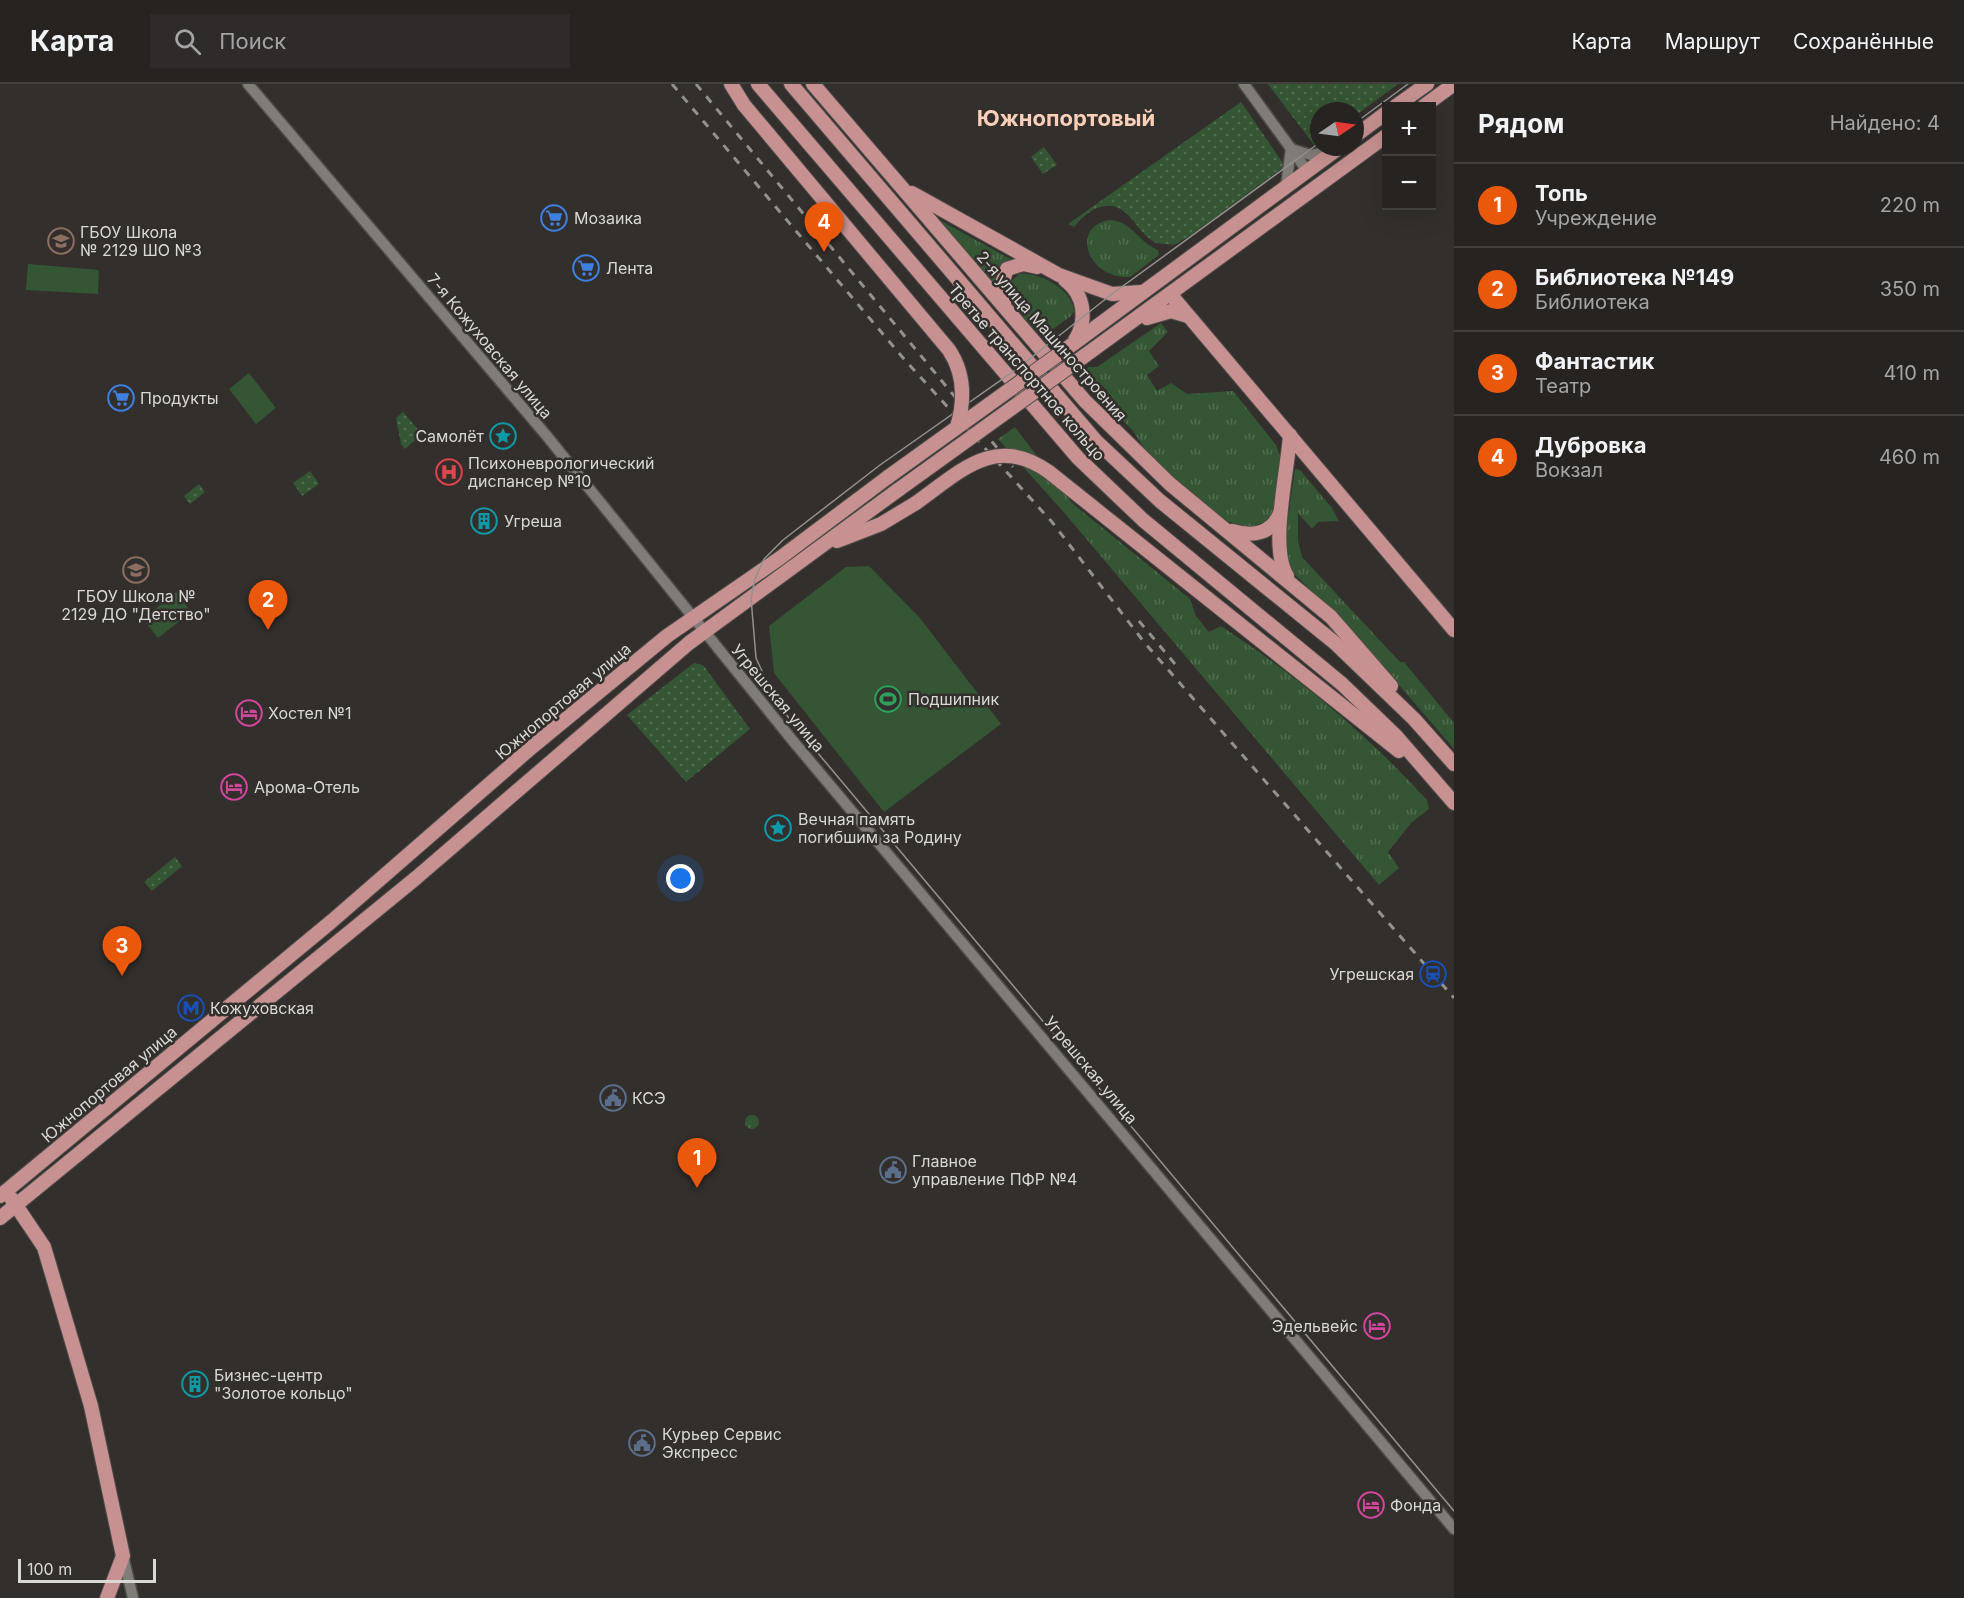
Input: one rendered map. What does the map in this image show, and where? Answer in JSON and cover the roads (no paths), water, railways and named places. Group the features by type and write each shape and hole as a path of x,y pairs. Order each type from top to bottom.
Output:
{"main road":[{"path":"731,84 744,105 949,350 960,370 963,390 957,427"},
{"name":"Третье транспортное кольцо","path":"758,84 1078,458 1143,520 1326,669 1396,736 1451,799"},
{"name":"Третье транспортное кольцо","path":"791,84 1096,441 1160,501 1335,643 1437,744 1454,764"},
{"name":"2-я улица Машиностроения","path":"813,84 1066,381 1129,446 1294,584 1346,631 1437,744"},
{"path":"1402,102 1427,84"},
{"path":"1429,102 1454,84"},
{"path":"1364,129 1382,116"},
{"path":"0,1218 416,878 704,632 1298,203 1382,139"},
{"name":"Южнопортовая улица","path":"123,1556 91,1406 44,1247 17,1205 3,1194 332,921 532,747 693,618 780,558 1328,156"},
{"path":"887,172 923,202 1053,272 1076,290 1082,304 1082,323 1073,344"},
{"path":"1011,315 1000,290 1007,269 1023,264 1053,272 1112,294 1143,292 1171,295 1454,630"},
{"path":"1171,295 1173,281 1180,264"},
{"path":"1125,328 1171,311 1188,316"},
{"path":"1290,435 1282,502 1281,563 1294,584"},
{"path":"819,549 881,524 977,461 1005,455 1024,458 1049,472 1366,723 1451,799"},
{"path":"1221,525 1240,534 1263,532 1275,523 1282,502"},
{"path":"780,558 778,569 789,571"},
{"path":"107,1598 123,1556"}],"street":[{"name":"7-я Кожуховская улица","path":"248,84 546,435 704,632"},
{"path":"1244,84 1308,171 1319,175 1342,171"},
{"path":"1291,148 1310,154"},
{"path":"1286,187 1291,148"},
{"path":"1298,203 1305,188 1308,171"},
{"name":"Угрешская улица","path":"704,632 1454,1529"},
{"name":"Южнопортовая улица","path":"123,1556 133,1598"}],"tram line":[{"path":"1364,116 1408,84"},
{"path":"1310,150 1112,294 1018,368 880,465 783,540 764,559 755,579 751,598 756,658 775,700 796,727 1454,1511"}],"railway":[{"path":"672,84 904,359 1052,522 1144,642 1454,998"},
{"path":"696,84 1013,467"},
{"path":"1139,621 1175,664"}],"place":[{"name":"Мозаика","path":"554,218"},
{"name":"ГБОУ Школа № 2129 ШО №3","path":"61,241"},
{"name":"Дубровка","path":"824,252"},
{"name":"Лента","path":"586,268"},
{"name":"Продукты","path":"121,398"},
{"name":"Самолёт","path":"503,436"},
{"name":"Психоневрологический диспансер №10","path":"449,472"},
{"name":"Угреша","path":"484,521"},
{"name":"ГБОУ Школа № 2129 ДО \"Детство\"","path":"136,570"},
{"name":"Библиотека №149","path":"268,630"},
{"name":"Подшипник","path":"888,699"},
{"name":"Хостел №1","path":"249,713"},
{"name":"Арома-Отель","path":"234,787"},
{"name":"Вечная память погибшим за Родину","path":"778,828"},
{"name":"Угрешская","path":"1433,974"},
{"name":"Фантастик","path":"122,976"},
{"name":"Кожуховская","path":"191,1008"},
{"name":"КСЭ","path":"613,1098"},
{"name":"Главное управление ПФР №4","path":"893,1170"},
{"name":"Топь","path":"697,1188"},
{"name":"Эдельвейс","path":"1377,1326"},
{"name":"Бизнес-центр \"Золотое кольцо\"","path":"195,1384"},
{"name":"Курьер Сервис Экспресс","path":"642,1443"},
{"name":"Фонда","path":"1371,1505"}],"district":[{"name":"Южнопортовый","path":"1066,118"}]}
